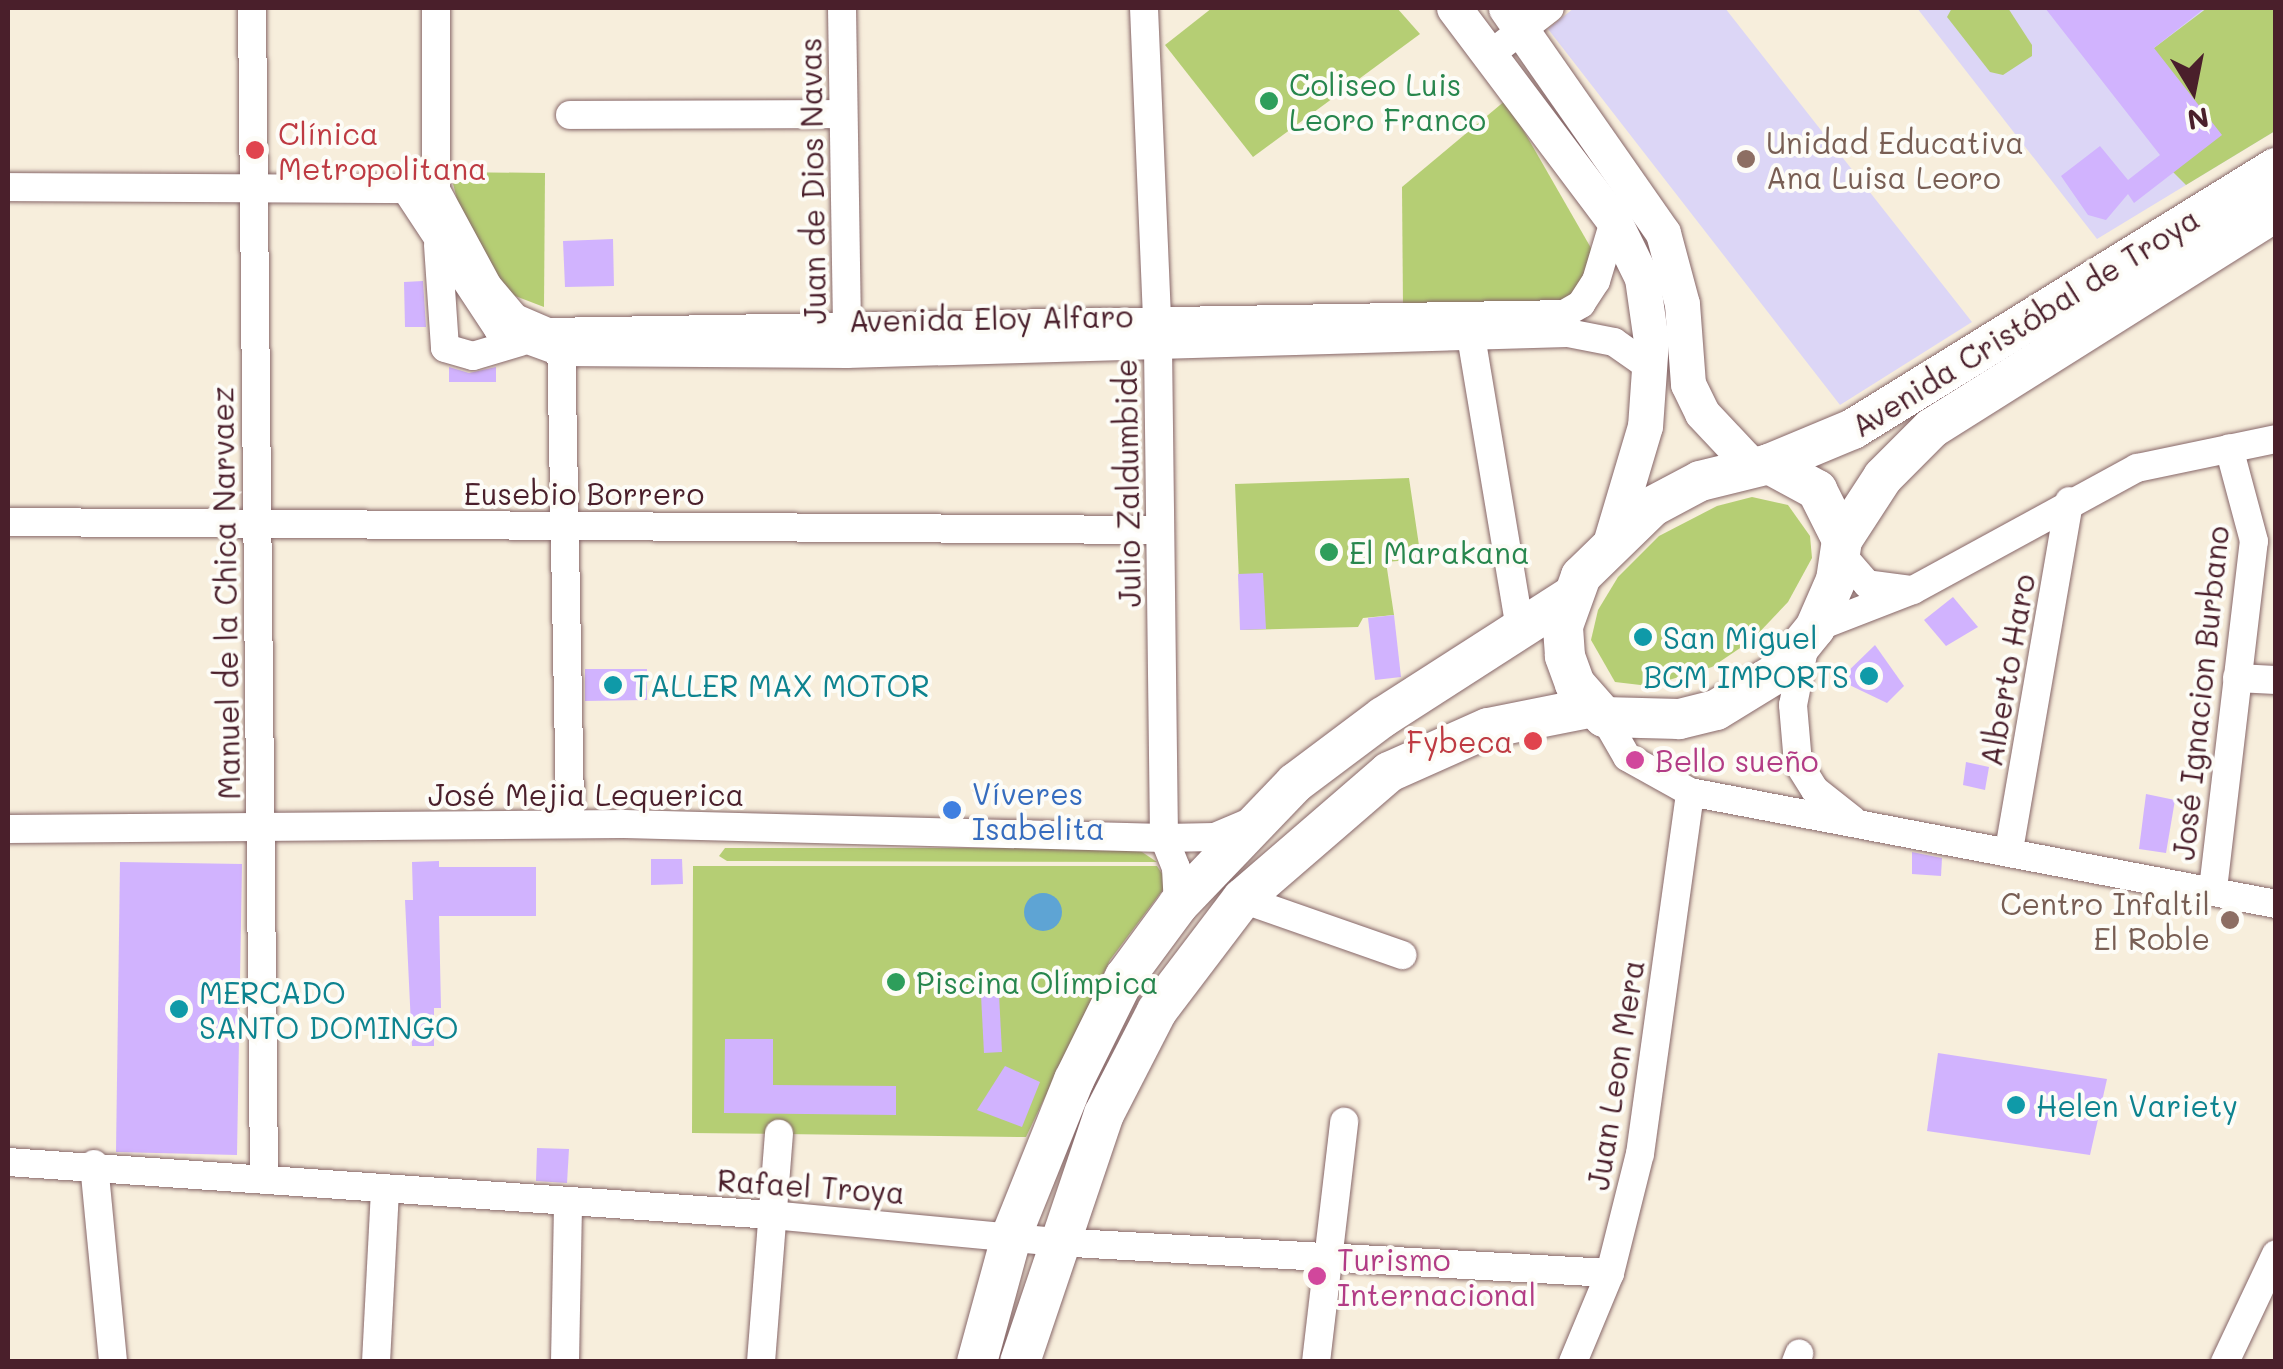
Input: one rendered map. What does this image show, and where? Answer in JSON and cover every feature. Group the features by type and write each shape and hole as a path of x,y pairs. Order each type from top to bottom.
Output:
{"highway":[{"name":"Avenida Cristóbal de Troya","path":"1760,465 1853,429 2276,168"},
{"name":"Avenida Cristóbal de Troya","path":"1841,547 1883,477 1932,428 2276,211"},
{"path":"977,1362 1012,1234 1074,1080 1125,977 1178,905 1256,820 1384,717 1570,597 1612,540 1652,506 1700,480 1760,465 1818,490 1841,547 1810,635 1780,671 1716,710 1679,720 1599,712 1488,728 1389,772 1242,898 1157,1011 1104,1114 1055,1242 1020,1362"},
{"path":"1570,597 1565,656 1599,712"}],"main road":[{"path":"1454,8 1492,53 1614,221 1642,278 1651,368 1637,462 1612,540"},
{"path":"1526,15 1662,233 1682,304 1688,384 1702,413 1760,465"}],"street":[{"name":"Manuel de la Chica Narvaez","path":"252,8 264,1178"},
{"path":"8,187 436,190 436,8"},
{"name":"Juan de Dios Navas","path":"842,8 847,341"},
{"name":"Julio Zaldumbide","path":"1144,8 1157,334 1164,838"},
{"path":"1492,53 1526,15"},
{"path":"570,115 843,114"},
{"name":"Avenida Eloy Alfaro","path":"404,188 438,245 498,329 520,342 847,341 1157,334 1564,314 1581,304 1596,281 1614,221"},
{"name":"Avenida Eloy Alfaro","path":"436,190 488,286 515,318 561,342"},
{"path":"438,245 445,348 473,356 520,342"},
{"name":"Avenida Eloy Alfaro","path":"1157,334 1568,333 1614,342 1651,368"},
{"path":"1471,336 1520,630"},
{"path":"561,342 570,824"},
{"path":"1863,826 1815,790 1798,762 1793,706 1810,635 1913,590 2069,501 2136,468 2276,439"},
{"name":"José Ignacion Burbano","path":"2212,889 2254,541 2229,448"},
{"name":"Alberto Haro","path":"2009,850 2069,501"},
{"name":"Eusebio Borrero","path":"8,522 1160,530"},
{"path":"1841,547 1867,584 1913,590"},
{"path":"2236,678 2276,680"},
{"path":"1599,712 1626,757 1690,792 2276,904"},
{"name":"Juan Leon Mera","path":"1574,1362 1610,1274 1640,1154 1690,792"},
{"name":"José Mejia Lequerica","path":"8,829 570,824 1164,838 1215,837 1256,820"},
{"path":"1164,838 1176,868 1178,905"},
{"path":"1242,898 1402,955"},
{"path":"1316,1362 1325,1258 1344,1122"},
{"path":"761,1362 779,1134"},
{"name":"Rafael Troya","path":"8,1162 94,1164 568,1205 771,1214 1012,1234 1055,1242 1610,1274"},
{"path":"94,1164 114,1362"},
{"path":"376,1362 385,1188"},
{"path":"565,1362 568,1205"},
{"path":"2226,1362 2276,1254"}],"shaded area":[{"name":"Unidad Educativa Ana Luisa Leoro","path":"1574,8 1725,8 1972,322 1840,405 1548,29"},
{"path":"1917,8 2275,8 2275,131 2097,239"}],"green space":[{"name":"Coliseo Luis Leoro Franco","path":"1212,8 1397,8 1420,34 1253,157 1165,45"},
{"path":"1952,8 2008,8 2032,45 2032,56 2003,75 1990,72 1947,17"},
{"path":"2207,8 2275,8 2275,131 2186,185 2173,172 2154,48"},
{"path":"1506,100 1595,255 1563,310 1403,307 1402,187"},
{"path":"450,172 545,173 544,307 505,292 459,207"},
{"name":"El Marakana","path":"1409,478 1421,559 1386,562 1394,615 1363,618 1358,627 1241,630 1235,484"},
{"path":"1752,497 1788,505 1810,536 1812,558 1788,602 1752,640 1712,667 1649,686 1615,682 1591,640 1598,610 1618,577 1659,536 1717,506"},
{"path":"725,848 1136,848 1157,862 727,861 719,856"},
{"name":"Piscina Olímpica","path":"693,866 1157,866 1168,883 1110,960 1026,1137 692,1133"}],"water":[{"path":"1043,893 1056,899 1062,912 1056,925 1043,931 1030,925 1024,912 1030,899"}],"building":[{"path":"2045,8 2205,8 2154,48 2222,135 2134,203 2128,194 2106,220 2088,215 2061,176 2100,146 2128,180 2160,155"},
{"path":"613,239 614,286 565,287 563,241"},
{"path":"423,281 426,327 405,327 404,282"},
{"path":"449,367 469,373 496,367 496,382 449,382"},
{"path":"1263,573 1266,629 1240,630 1238,574"},
{"path":"1953,597 1978,627 1946,646 1924,620"},
{"path":"1394,615 1401,677 1375,680 1368,618"},
{"name":"BCM IMPORTS","path":"1875,645 1904,686 1887,703 1839,680"},
{"name":"TALLER MAX MOTOR","path":"585,669 647,669 647,700 585,701"},
{"path":"1966,762 1989,767 1985,790 1963,785"},
{"path":"2146,794 2175,800 2166,853 2139,849"},
{"path":"1912,852 1942,858 1941,876 1912,874"},
{"path":"651,859 682,859 683,884 651,885"},
{"path":"439,861 439,867 536,867 536,916 439,916 441,1008 434,1008 434,1046 412,1046 405,900 413,900 412,862"},
{"name":"MERCADO SANTO DOMINGO","path":"120,862 242,864 237,1155 116,1152"},
{"path":"998,975 1002,1052 984,1053 980,976"},
{"path":"725,1039 773,1039 773,1085 896,1086 896,1115 724,1113"},
{"name":"Helen Variety","path":"1938,1053 2107,1079 2090,1155 1927,1131"},
{"path":"1005,1066 1040,1082 1022,1127 977,1110"},
{"path":"537,1148 569,1149 567,1183 536,1181"}],"place":[{"name":"Coliseo Luis Leoro Franco","path":"1269,101"},
{"name":"Clínica Metropolitana","path":"255,150"},
{"name":"Unidad Educativa Ana Luisa Leoro","path":"1746,159"},
{"name":"El Marakana","path":"1329,552"},
{"name":"San Miguel","path":"1643,637"},
{"name":"BCM IMPORTS","path":"1869,676"},
{"name":"TALLER MAX MOTOR","path":"613,685"},
{"name":"Fybeca","path":"1533,741"},
{"name":"Bello sueño","path":"1635,760"},
{"name":"Víveres Isabelita","path":"952,810"},
{"name":"Centro Infaltil El Roble","path":"2230,920"},
{"name":"Piscina Olímpica","path":"896,982"},
{"name":"MERCADO SANTO DOMINGO","path":"179,1009"},
{"name":"Helen Variety","path":"2016,1105"},
{"name":"Turismo Internacional","path":"1317,1276"}]}
